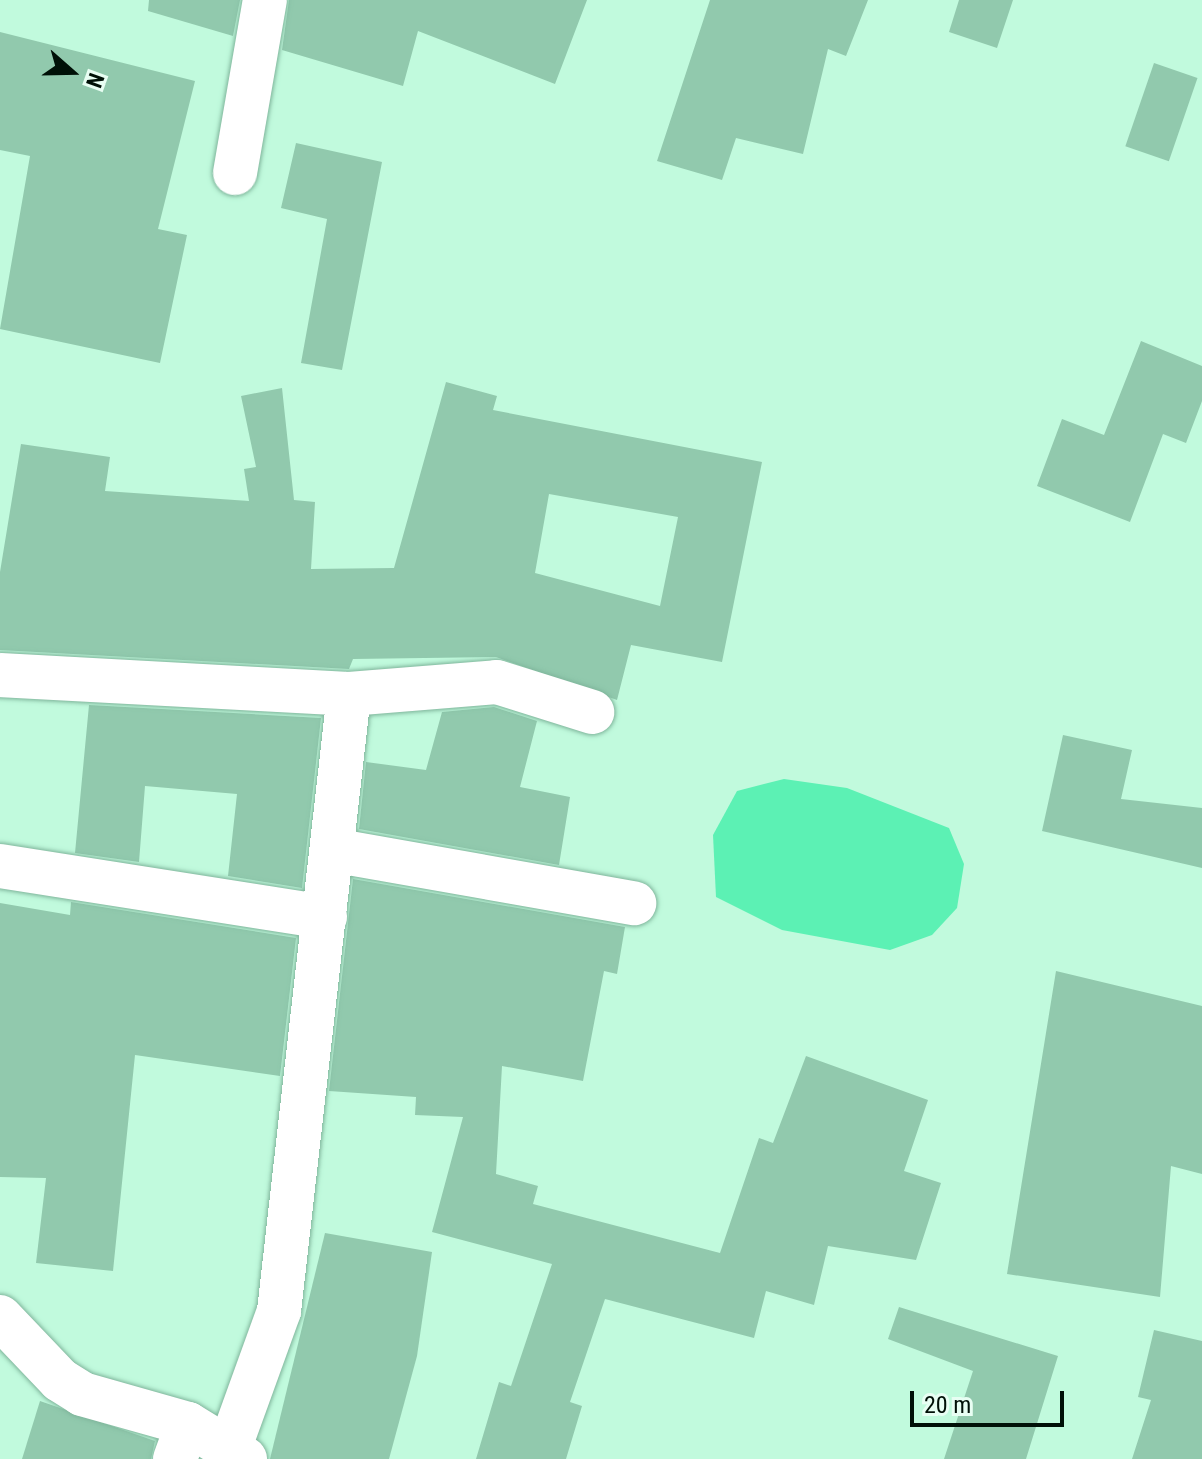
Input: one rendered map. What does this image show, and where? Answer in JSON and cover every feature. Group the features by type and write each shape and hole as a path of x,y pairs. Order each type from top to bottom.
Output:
{"street":[{"path":"235,173 265,0"},
{"path":"0,675 349,694 497,682 592,712"},
{"path":"0,1317 82,1394 181,1441 237,1454 279,1311 349,694"},
{"path":"332,850 634,903"},
{"path":"0,866 325,917"}],"shaded area":[{"path":"784,779 847,788 949,828 964,864 957,908 932,935 890,950 782,930 716,897 713,835 737,791"}],"building":[{"path":"149,0 240,0 233,36 148,11"},
{"path":"289,0 587,0 555,84 418,31 403,86 282,50"},
{"path":"710,0 868,0 846,56 828,49 803,154 736,138 722,180 657,161"},
{"path":"959,0 1013,0 997,48 949,32"},
{"path":"0,32 195,81 158,229 187,235 160,363 0,329 30,156 0,150"},
{"path":"1154,63 1197,78 1169,161 1125,146"},
{"path":"296,143 382,162 342,370 301,363 327,219 281,208"},
{"path":"1141,341 1202,366 1202,401 1186,443 1163,434 1130,522 1037,486 1062,419 1104,435"},
{"path":"446,382 497,396 493,410 762,462 722,662 631,645 617,700 496,657 353,659 349,669 0,650 0,572 21,444 110,457 105,491 249,501 244,469 256,467 241,396 282,388 294,500 315,502 311,569 394,568","holes":["549,494 678,517 660,606 535,573"]},
{"path":"89,705 321,718 302,888 228,876 237,794 145,786 139,862 75,853"},
{"path":"494,707 537,721 520,787 570,797 559,865 359,829 366,762 426,770 442,712"},
{"path":"1063,735 1132,750 1121,799 1202,808 1202,868 1042,831"},
{"path":"353,879 625,927 617,974 604,971 583,1081 502,1066 496,1174 538,1186 533,1204 720,1253 759,1138 773,1143 806,1056 928,1100 904,1171 941,1183 916,1260 828,1246 814,1305 766,1291 754,1338 605,1299 570,1402 582,1406 566,1459 476,1459 499,1382 511,1386 552,1264 432,1232 463,1117 415,1115 416,1097 329,1091"},
{"path":"71,902 296,938 280,1076 135,1055 113,1271 36,1263 46,1178 0,1177 0,903 70,915"},
{"path":"1056,971 1202,1006 1202,1174 1171,1166 1160,1297 1007,1274"},
{"path":"325,1233 432,1252 417,1356 389,1459 270,1459"},
{"path":"899,1307 1058,1356 1026,1459 944,1459 973,1371 888,1339"},
{"path":"1154,1330 1202,1341 1202,1459 1132,1459 1151,1400 1138,1397"},
{"path":"40,1401 155,1441 151,1459 22,1459"}]}
